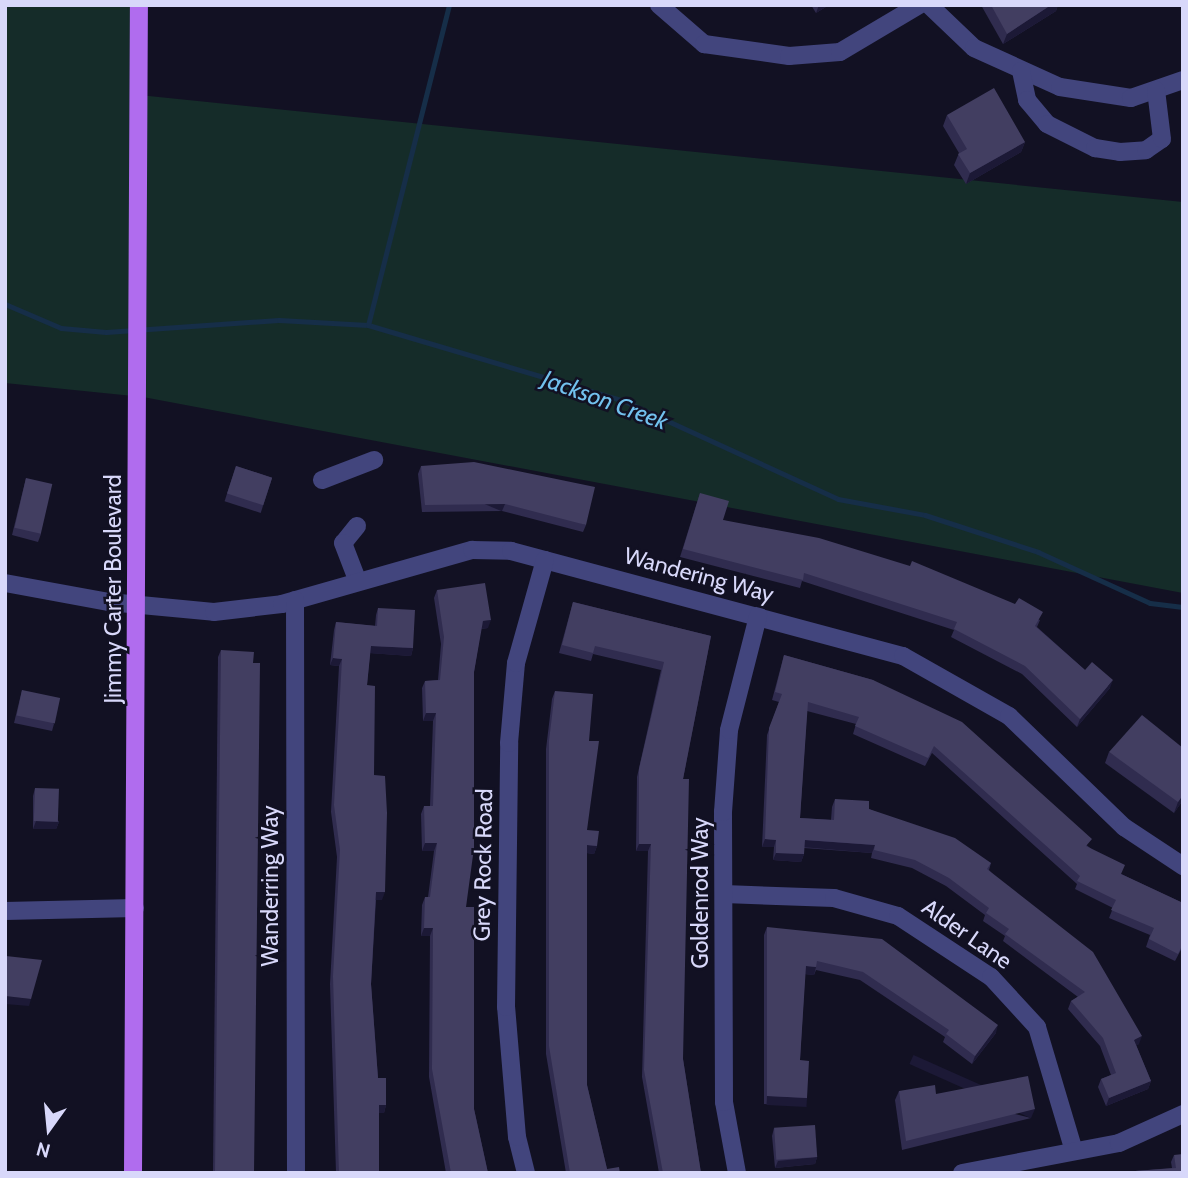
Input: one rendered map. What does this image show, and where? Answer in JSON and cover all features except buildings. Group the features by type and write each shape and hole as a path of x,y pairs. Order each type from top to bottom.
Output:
{"main road":[{"name":"Jimmy Carter Boulevard","path":"133,1173 139,5"}],"street":[{"path":"659,5 704,44 789,56 839,52 919,5"},
{"path":"929,5 974,48 1021,71 1102,97 1131,99 1183,80"},
{"path":"1021,71 1027,100 1047,124 1095,148 1120,152 1146,150 1161,139 1156,90"},
{"path":"322,480 374,460"},
{"path":"357,526 344,543 358,580"},
{"name":"Wandering Way","path":"5,583 138,604 214,612 295,600 471,550 545,560 903,656 997,709 1124,827 1183,866"},
{"name":"Grey Rock Road","path":"527,1173 517,1137 506,1007 509,743 516,663 545,560"},
{"name":"Wanderring Way","path":"295,600 296,1173"},
{"name":"Goldenrod Way","path":"737,1173 724,1102 724,894 729,730 758,616"},
{"name":"Alder Lane","path":"724,894 834,898 898,916 991,976 1037,1027 1074,1152"},
{"path":"5,911 135,908"},
{"path":"962,1173 1119,1143 1183,1114"}],"green space":[{"path":"5,5 141,5 139,95 1183,202 1183,593 143,397 5,383"}],"waterway":[{"path":"368,325 449,5"},
{"name":"Jackson Creek","path":"5,304 61,328 106,332 279,320 368,325 624,401 838,499 925,515 1038,552 1150,603 1183,607"}]}
